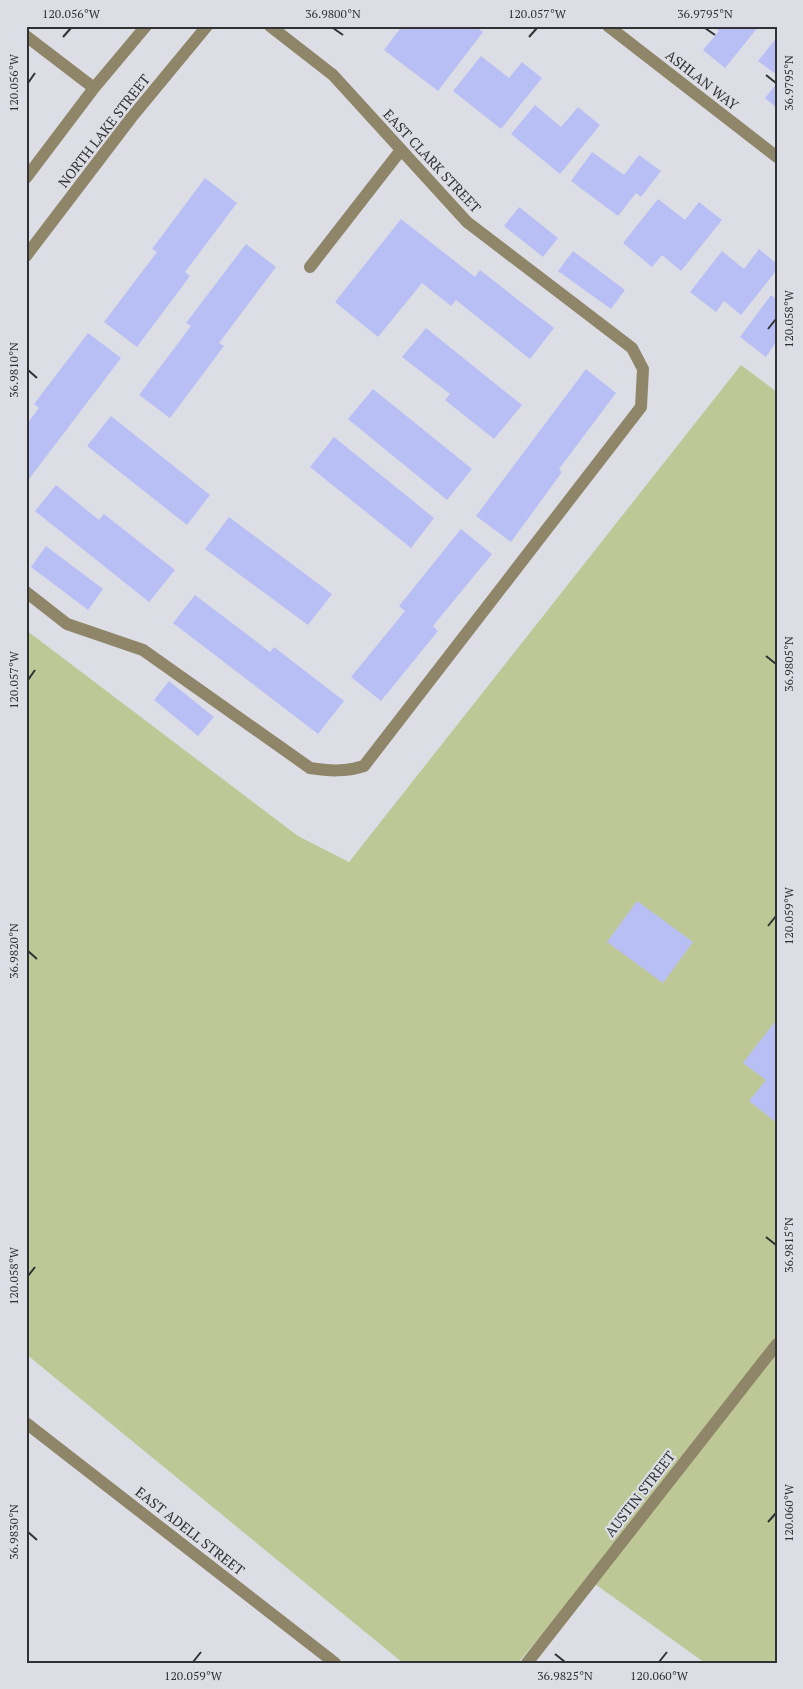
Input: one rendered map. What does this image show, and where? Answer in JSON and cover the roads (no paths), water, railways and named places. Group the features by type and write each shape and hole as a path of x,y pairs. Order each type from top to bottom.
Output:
{"street":[{"path":"26,178 94,88 146,26"},
{"name":"NORTH LAKE STREET","path":"26,256 131,118 207,26"},
{"name":"EAST CLARK STREET","path":"26,592 67,624 143,650 310,768 329,771 350,771 364,766 641,407 643,369 632,348 467,222 333,75 270,26"},
{"name":"ASHLAN WAY","path":"608,26 777,157"},
{"path":"26,36 94,88"},
{"path":"310,267 401,150"},
{"name":"AUSTIN STREET","path":"526,1663 777,1344"},
{"name":"EAST ADELL STREET","path":"26,1423 334,1663"}]}
